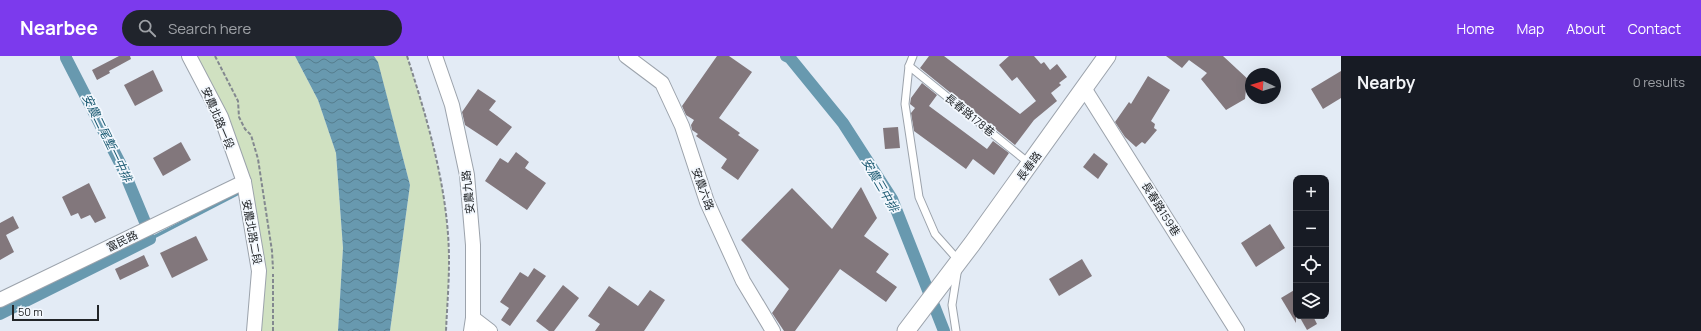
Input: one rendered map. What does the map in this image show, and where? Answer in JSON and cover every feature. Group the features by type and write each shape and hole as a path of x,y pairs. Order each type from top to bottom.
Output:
{"street":[{"name":"安農北路一段","path":"189,56 221,117 244,182"},
{"name":"安農九路","path":"435,56 452,105 467,175 473,245 472,325"},
{"name":"安農六路","path":"626,56 662,83 682,126 707,202 743,281 773,331"},
{"name":"長春路","path":"906,331 1030,164 1106,56"},
{"name":"長春路159巷","path":"1084,88 1237,331"},
{"name":"富民路","path":"0,300 244,182"},
{"name":"安農北路二段","path":"244,182 259,271 254,331"},
{"path":"472,325 490,331"}],"lane":[{"path":"913,56 909,66 905,104 919,197 935,234 954,268 952,305 956,331"},
{"name":"長春路178巷","path":"909,66 1030,164"}],"path":[{"path":"407,56 428,120 443,197 449,260 446,331"}],"green space":[{"path":"188,56 295,56 318,100 336,153 343,248 338,331 254,331 259,271 244,182"},
{"path":"374,56 407,56 430,131 441,183 448,235 449,270 446,331 390,331 410,185 378,63"}],"water":[{"path":"295,56 374,56 378,62 410,185 390,331 338,331 343,248 336,153 318,100"}],"building":[{"path":"119,56 130,56 131,59 109,71 110,73 97,80 92,70"},
{"path":"717,56 729,56 752,72 719,118 740,133 738,135 759,150 738,180 721,168 727,159 696,136 698,134 692,130 691,125 694,120 686,115 682,106"},
{"path":"929,56 944,56 1020,114 1036,101 1017,77 1012,81 999,65 1009,56 1034,56 1041,64 1044,62 1050,70 1057,64 1067,77 1059,83 1061,85 1051,93 1057,101 1034,120 1015,145 920,68"},
{"path":"1166,56 1223,56 1245,76 1245,99 1226,110 1201,79 1207,73 1189,60 1182,68"},
{"path":"153,70 163,91 135,106 124,85"},
{"path":"1341,71 1341,98 1323,109 1311,89"},
{"path":"1148,76 1170,90 1151,121 1155,124 1154,128 1157,130 1145,144 1142,142 1136,147 1125,137 1115,122 1129,102 1131,104"},
{"path":"922,83 937,95 929,106 987,149 993,141 1009,153 994,175 973,159 966,169 914,131 911,113 915,108 910,104 911,98"},
{"path":"478,89 496,101 489,110 512,127 497,146 465,125 462,112"},
{"path":"898,127 900,148 885,149 883,128"},
{"path":"181,142 191,160 163,176 153,158"},
{"path":"516,152 529,162 525,168 546,183 527,210 485,181 500,158 508,163"},
{"path":"1094,153 1108,164 1098,179 1083,167"},
{"path":"89,183 106,218 95,223 90,215 81,219 78,213 71,216 62,197"},
{"path":"861,187 877,218 864,236 889,254 876,272 897,287 886,302 840,269 795,331 784,331 772,313 789,289 741,240 792,188 832,229"},
{"path":"13,216 19,228 6,235 14,252 0,260 0,223"},
{"path":"1270,224 1285,248 1256,267 1241,243"},
{"path":"196,236 208,260 172,278 160,253"},
{"path":"144,255 149,266 120,280 115,269"},
{"path":"1082,259 1092,276 1059,296 1049,279"},
{"path":"534,268 546,276 510,326 501,320 509,308 500,302 520,272 528,277"},
{"path":"563,285 579,298 554,331 549,331 536,321"},
{"path":"609,286 638,306 650,290 665,300 644,331 595,331 600,324 588,316"},
{"path":"1293,291 1293,318 1281,298"},
{"path":"1301,319 1314,319 1317,324 1307,330"}],"waterway":[{"name":"安農二尾塹一中排","path":"66,56 123,169 145,222"},
{"name":"安農三中排","path":"786,56 790,58 843,123 892,199 944,331"},
{"path":"150,239 237,194"},
{"name":"安農二尾塹一中排","path":"0,314 150,239"}]}
